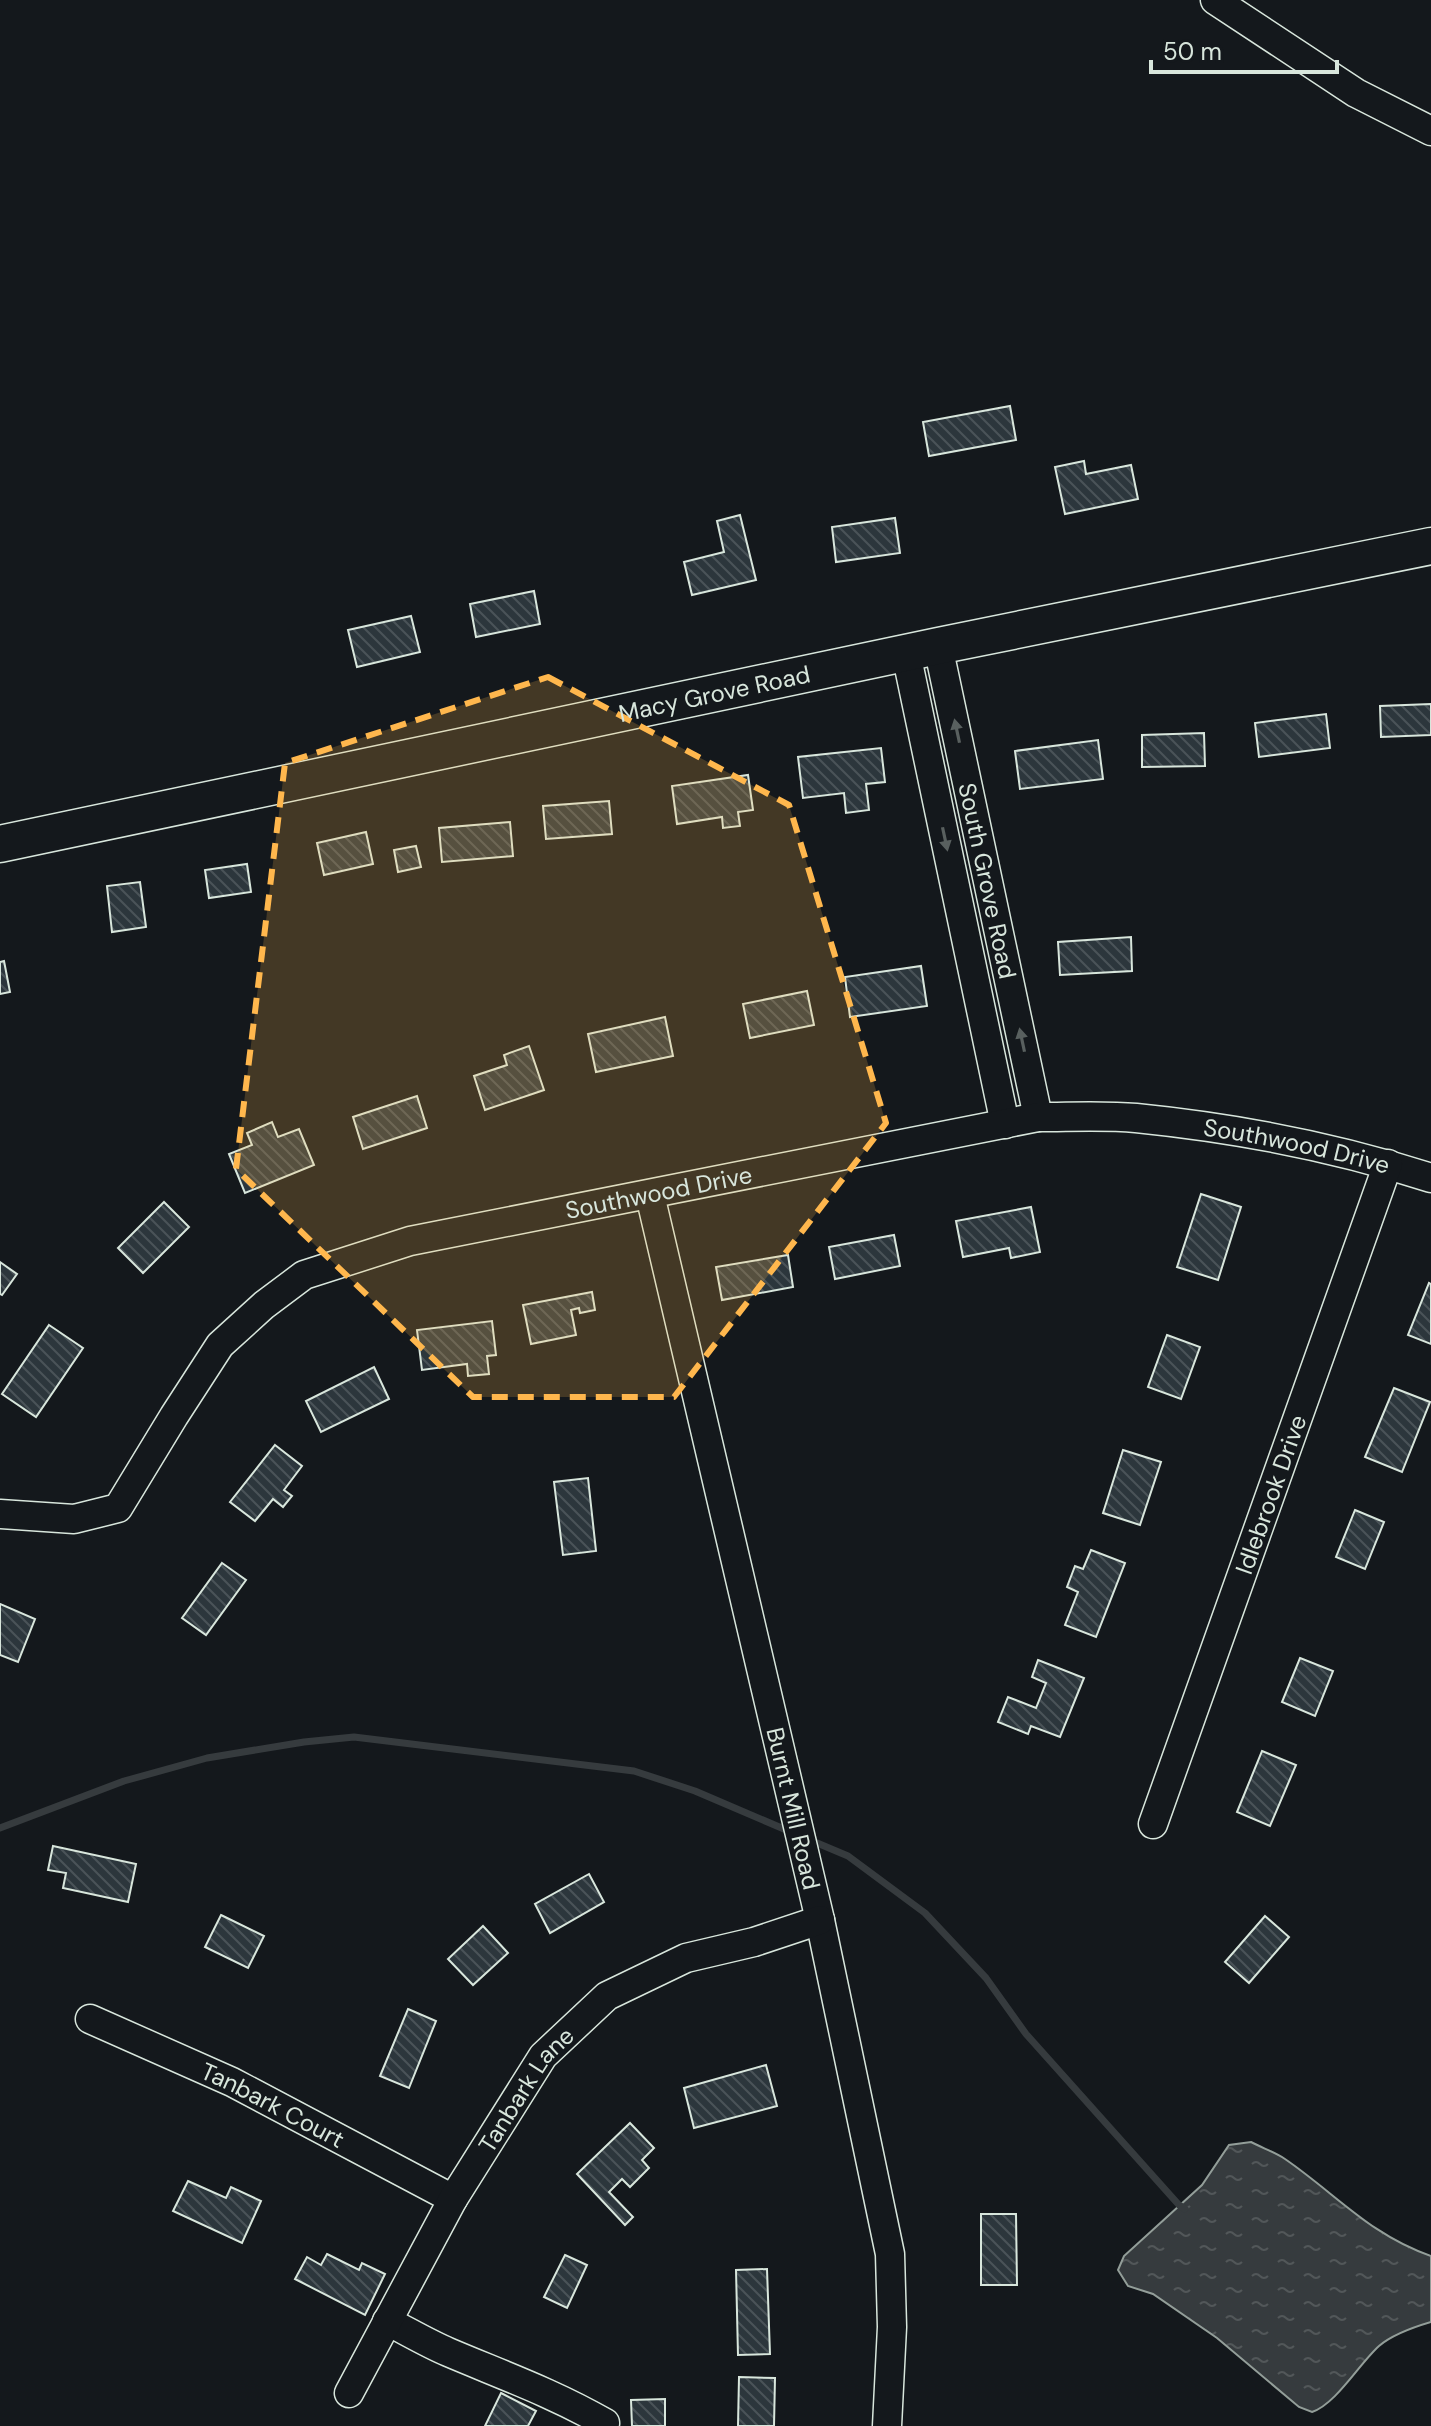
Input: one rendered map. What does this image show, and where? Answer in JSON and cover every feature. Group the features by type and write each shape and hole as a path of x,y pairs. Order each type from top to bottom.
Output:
{"main road":[{"name":"Macy Grove Road","path":"0,844 922,649 1431,546"}],"street":[{"path":"1215,0 1356,93 1431,131"},
{"name":"South Grove Road","path":"922,649 1038,1117"},
{"name":"South Grove Road","path":"922,649 1005,1124"},
{"name":"Southwood Drive","path":"0,1514 74,1519 118,1508 220,1345 264,1305 304,1275 410,1241 1038,1117 1133,1118 1237,1131 1388,1164 1431,1178"},
{"name":"Idlebrook Drive","path":"1153,1824 1388,1164"},
{"name":"Burnt Mill Road","path":"650,1195 820,1920 890,2254 892,2327 887,2426"},
{"name":"Tanbark Lane","path":"349,2393 453,2199 543,2056 607,1996 686,1958 754,1942 820,1920"},
{"name":"Tanbark Court","path":"90,2019 232,2082 453,2199"},
{"path":"387,2321 445,2351 562,2399 605,2423"}],"highlighted area":[{"path":"548,677 789,805 886,1123 674,1397 473,1397 236,1169 285,763"}],"water":[{"path":"1251,2142 1285,2159 1371,2225 1431,2256 1431,2322 1404,2331 1385,2342 1330,2401 1312,2412 1299,2407 1217,2338 1153,2294 1128,2286 1118,2270 1124,2256 1202,2185 1229,2145"}],"building":[{"path":"1010,406 1016,440 929,456 923,422"},
{"path":"1084,461 1086,474 1131,465 1138,499 1065,514 1055,467"},
{"path":"740,515 756,580 692,595 684,562 724,552 717,521"},
{"path":"895,518 900,553 836,562 832,527"},
{"path":"534,591 540,624 476,637 470,604"},
{"path":"411,616 420,652 357,667 348,630"},
{"path":"1431,704 1431,735 1381,737 1380,706"},
{"path":"1326,714 1330,748 1259,757 1255,723"},
{"path":"1204,733 1205,766 1142,767 1142,735"},
{"path":"1098,740 1103,779 1020,789 1015,751"},
{"path":"881,748 885,782 866,784 869,810 846,813 844,793 803,798 798,757"},
{"path":"748,775 753,810 738,812 740,826 723,828 722,817 677,824 672,786"},
{"path":"609,801 612,834 546,839 543,806"},
{"path":"510,822 513,856 442,862 439,828"},
{"path":"366,832 373,864 324,875 317,843"},
{"path":"416,846 421,867 398,872 394,850"},
{"path":"247,864 251,892 209,898 205,870"},
{"path":"140,882 146,927 112,932 107,886"},
{"path":"1131,937 1132,971 1060,975 1058,942"},
{"path":"4,961 10,992 0,994 0,962"},
{"path":"921,966 927,1006 850,1017 845,977"},
{"path":"807,991 814,1025 750,1038 743,1004"},
{"path":"665,1017 673,1056 596,1072 588,1034"},
{"path":"529,1046 544,1090 485,1110 474,1076 507,1065 504,1055"},
{"path":"417,1096 427,1128 363,1149 353,1117"},
{"path":"272,1122 278,1137 299,1129 314,1165 245,1193 229,1154 252,1145 247,1133"},
{"path":"1201,1194 1241,1207 1218,1280 1177,1267"},
{"path":"164,1202 189,1227 143,1273 118,1248"},
{"path":"1031,1207 1040,1252 1011,1258 1009,1248 963,1257 956,1221"},
{"path":"894,1235 900,1266 835,1279 829,1247"},
{"path":"788,1255 793,1287 722,1300 716,1267"},
{"path":"0,1262 17,1274 2,1295 0,1294"},
{"path":"1431,1284 1431,1344 1408,1335"},
{"path":"592,1292 595,1310 580,1313 579,1308 571,1310 576,1335 531,1344 523,1305"},
{"path":"492,1321 496,1355 487,1356 489,1374 468,1376 467,1364 422,1370 417,1330"},
{"path":"49,1325 83,1348 36,1417 2,1394"},
{"path":"1167,1335 1200,1347 1181,1399 1148,1387"},
{"path":"374,1367 389,1399 321,1432 306,1401"},
{"path":"1394,1388 1430,1402 1402,1472 1365,1457"},
{"path":"275,1445 302,1466 284,1490 292,1496 283,1507 273,1499 255,1521 230,1502"},
{"path":"1123,1450 1161,1462 1140,1525 1103,1513"},
{"path":"588,1478 596,1551 563,1555 554,1482"},
{"path":"1355,1510 1384,1522 1365,1569 1336,1557"},
{"path":"1091,1550 1125,1563 1096,1637 1065,1625 1078,1592 1067,1587 1075,1566 1083,1569"},
{"path":"222,1563 246,1580 206,1635 182,1618"},
{"path":"0,1604 35,1619 18,1662 0,1655"},
{"path":"1300,1658 1333,1671 1315,1716 1282,1702"},
{"path":"1038,1660 1084,1678 1060,1737 1031,1726 1028,1734 998,1722 1008,1697 1036,1708 1046,1683 1032,1677"},
{"path":"1262,1751 1296,1765 1270,1826 1237,1812"},
{"path":"53,1846 136,1864 128,1902 63,1888 66,1873 48,1870"},
{"path":"589,1874 604,1902 550,1933 535,1904"},
{"path":"221,1915 264,1936 248,1968 205,1947"},
{"path":"1265,1916 1289,1937 1249,1983 1225,1962"},
{"path":"483,1926 508,1953 473,1985 448,1959"},
{"path":"408,2009 436,2021 409,2088 380,2076"},
{"path":"766,2065 777,2106 694,2128 684,2088"},
{"path":"630,2123 654,2148 642,2160 649,2168 630,2187 622,2179 609,2192 633,2217 625,2225 577,2174"},
{"path":"188,2181 226,2198 231,2187 261,2201 242,2243 173,2211"},
{"path":"981,2214 1016,2214 1017,2285 981,2285"},
{"path":"327,2254 359,2270 362,2263 385,2274 365,2315 295,2279 307,2257 321,2265"},
{"path":"565,2255 587,2265 567,2308 544,2297"},
{"path":"767,2269 770,2354 738,2355 736,2270"},
{"path":"739,2377 775,2378 774,2426 738,2426"},
{"path":"501,2393 536,2411 528,2426 485,2426"},
{"path":"665,2399 665,2426 632,2426 631,2400"}],"waterway":[{"path":"0,1828 124,1781 207,1758 354,1737 634,1771 695,1791 791,1832"},
{"path":"810,1840 848,1856 925,1913 986,1978 1026,2034 1185,2209"}]}
